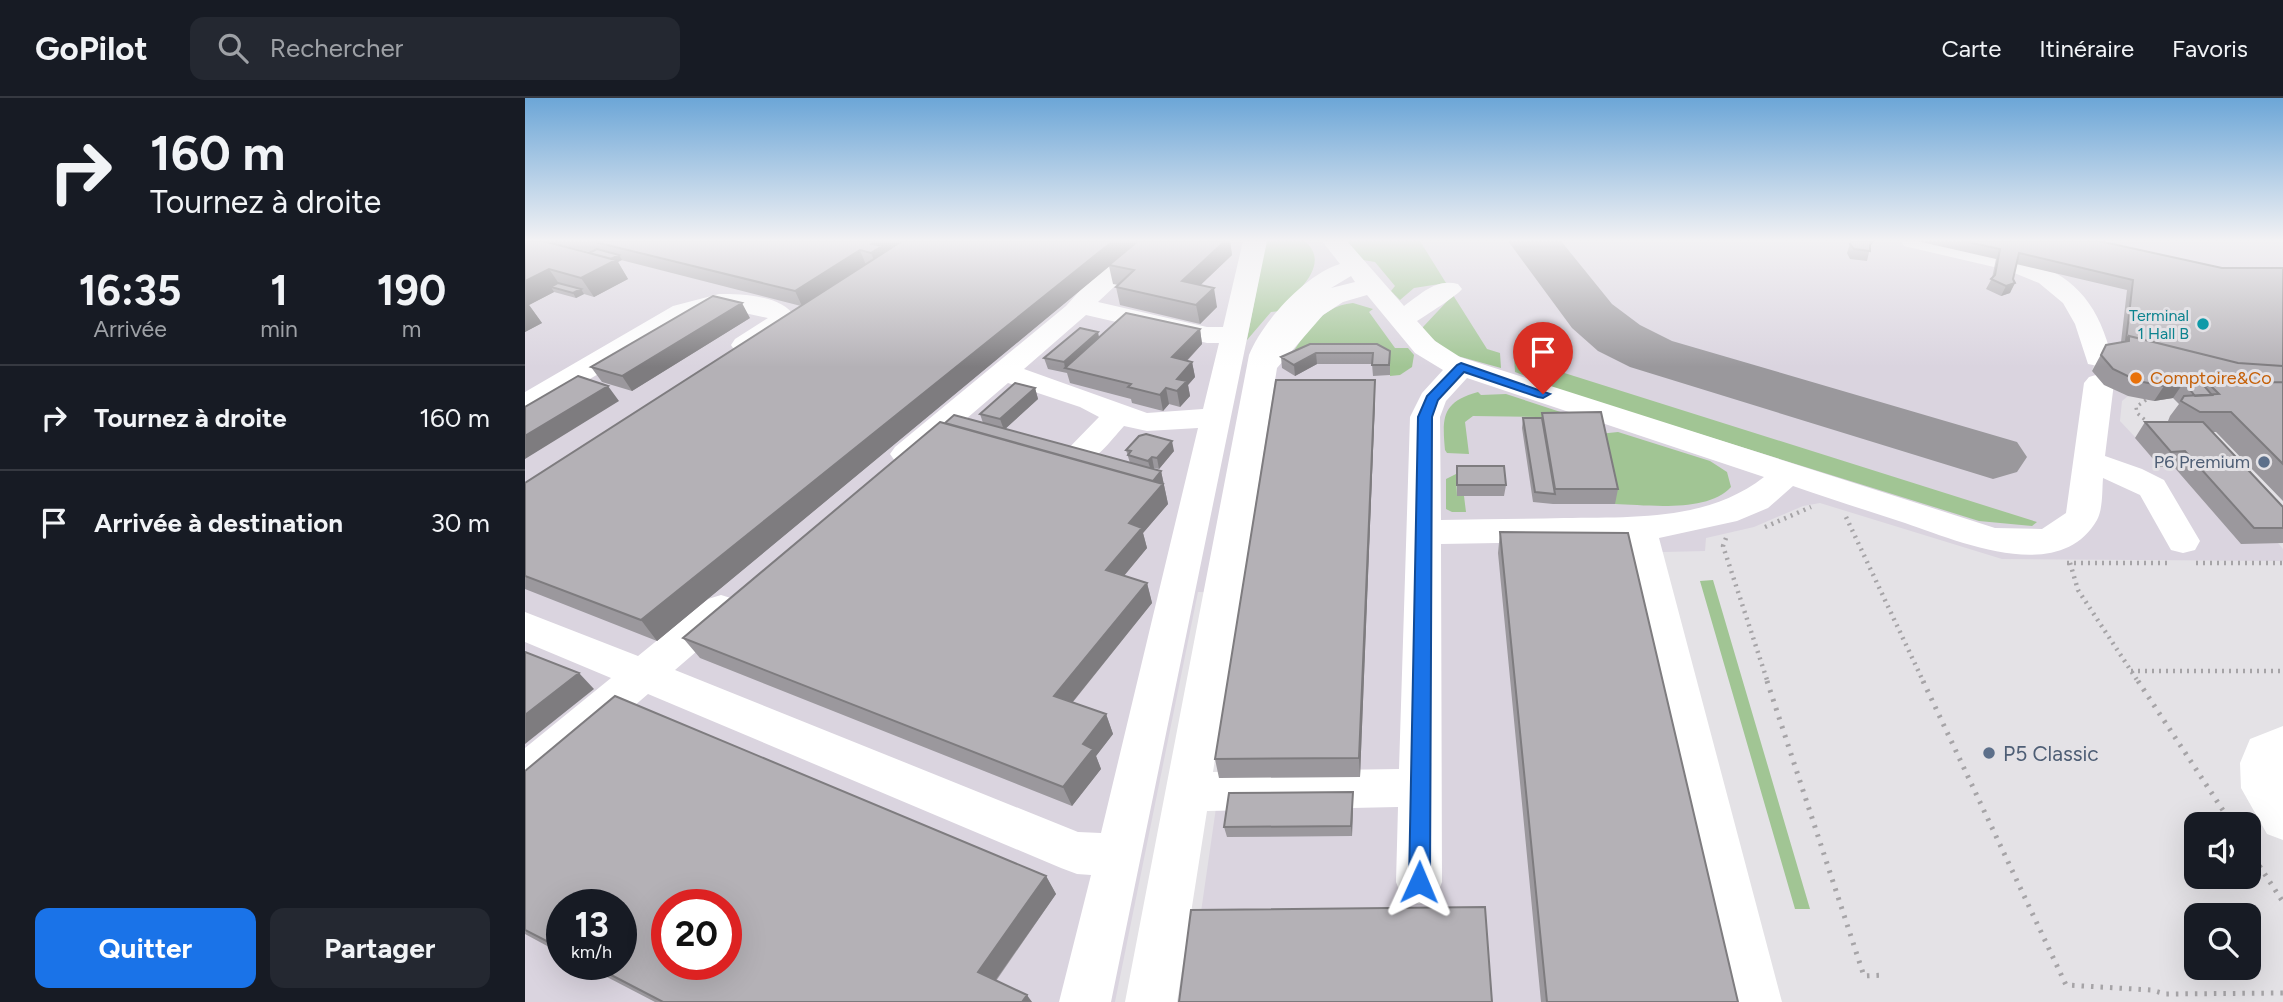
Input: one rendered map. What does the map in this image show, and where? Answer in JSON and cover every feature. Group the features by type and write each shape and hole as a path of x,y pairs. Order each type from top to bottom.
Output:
{"street":[{"path":"882,474 1015,375 1085,314 1094,290 1102,283"},
{"path":"1085,1002 1246,283"},
{"path":"1151,1002 1263,355 1268,342 1311,291 1321,283"},
{"path":"1370,283 1437,357 1461,367 1964,531 1993,540 2020,542 2047,541 2070,532 2082,516 2099,370 2081,309 2069,291 2059,283"},
{"path":"1400,318 1417,311 1442,290 1450,289"},
{"path":"525,404 682,312 701,304 734,301 792,318 722,360"},
{"path":"1085,314 1207,335 1234,335"},
{"path":"1419,882 1425,417 1432,399 1461,367"},
{"path":"1015,375 1097,404 1118,415 1156,423 1216,418"},
{"path":"977,429 975,424 1015,375"},
{"path":"1114,467 1064,453 1118,415"},
{"path":"2089,463 2131,476 2151,488 2183,556"},
{"path":"1423,532 1639,529 1725,513 1756,500 1788,474"},
{"path":"1639,529 1756,1002"},
{"path":"525,774 741,593"},
{"path":"525,626 1077,853 1119,856"},
{"path":"2283,744 2265,752 2259,766 2260,783 2283,820"},
{"path":"1188,792 1420,788"}],"path":[{"path":"2146,400 2136,407 2137,413 2153,427"},
{"path":"1763,527 1810,508 1823,506"},
{"path":"1855,514 1842,510 2066,985 2141,989 2166,994 2283,993"},
{"path":"1727,537 1723,546 1864,976 1885,975"},
{"path":"2058,563 2183,556 2283,564"},
{"path":"2070,563 2078,590 2224,812"},
{"path":"2131,671 2283,671"},
{"path":"2261,868 2283,902"}],"shaded area":[{"path":"525,283 2283,283 2283,383 2094,364 2092,371 2104,385 2128,396 2122,401 2120,421 2135,437 2191,437 2283,549 2283,561 2002,559 1820,503 1803,506 1754,527 1706,538 1705,551 1624,553 1725,1002 1188,1002 1247,593 1198,592 1115,1002 525,1002"}],"green space":[{"path":"1258,283 1305,283 1280,311 1271,312 1247,340"},
{"path":"1393,283 1445,283 1414,288 1400,300 1391,291 1395,286"},
{"path":"1453,295 1487,349 1500,353 1501,368 1454,355 1423,332 1423,327"},
{"path":"1353,303 1373,309 1369,312 1395,348 1408,348 1414,355 1412,367 1400,375 1390,376 1390,362 1310,354 1282,368 1320,318 1340,306"},
{"path":"1514,357 2037,522 2032,526 1979,521 1526,380 1528,377 1515,372"},
{"path":"1478,392 1481,395 1506,394 1597,424 1540,428 1537,417 1473,416 1465,422 1469,454 1447,453 1444,428 1447,412 1457,401"},
{"path":"1618,432 1710,461 1727,472 1731,487 1708,501 1693,504 1615,504 1599,434"},
{"path":"1456,474 1457,496 1464,496 1466,512 1446,509 1446,479"},
{"path":"1713,580 1810,909 1795,909 1700,581"}],"building":[{"path":"559,283 581,289 573,293 551,287"},
{"path":"763,283 807,283 795,291"},
{"path":"836,283 1060,283 641,620 525,576 525,483"},
{"path":"1120,283 1192,283 1214,288 1196,305 1116,287"},
{"path":"2133,283 2283,283 2283,366 2238,363 2129,336 2126,341"},
{"path":"713,296 742,303 622,376 591,367"},
{"path":"1126,313 1200,329 1172,357 1192,362 1177,379 1187,381 1177,391 1166,388 1160,395 1128,387 1131,384 1065,368"},
{"path":"1080,328 1098,332 1064,362 1044,358"},
{"path":"2129,336 2238,363 2283,366 2283,382 2208,383 2205,387 2212,395 2195,396 2184,382 2164,386 2138,381 2113,369 2101,355 2106,345 2129,341"},
{"path":"1310,344 1377,344 1390,351 1389,365 1372,365 1373,353 1316,353 1294,365 1281,357"},
{"path":"578,376 608,386 525,436 525,407"},
{"path":"1276,380 1375,380 1359,758 1215,759"},
{"path":"2283,382 2283,464 2231,412 2200,412 2181,401 2184,396 2219,394 2208,383"},
{"path":"1015,383 1035,388 1000,419 980,414"},
{"path":"1601,412 1618,489 1555,489 1542,413"},
{"path":"954,415 1161,471 1153,481 945,423"},
{"path":"1523,418 1542,418 1555,494 1535,492"},
{"path":"940,422 1163,484 1129,523 1142,528 1106,570 1147,583 1054,696 1106,714 1083,744 1093,749 1063,787 683,638"},
{"path":"2145,422 2203,422 2283,507 2283,528 2254,528 2185,451 2171,452"},
{"path":"1146,434 1172,441 1157,458 1152,457 1148,461 1128,455 1131,451 1126,450 1139,436"},
{"path":"1457,466 1504,466 1506,485 1457,485"},
{"path":"1500,532 1628,533 1738,1002 1547,1002"},
{"path":"525,652 579,673 525,715"},
{"path":"615,696 1046,876 978,972 1027,995 1022,1002 663,1002 621,980 637,980 637,889 546,889 546,941 525,930 525,771"},
{"path":"1353,792 1351,826 1224,827 1229,793"},
{"path":"1485,907 1492,1002 1179,1002 1191,910"}],"taxiway":[{"path":"1567,283 1592,316 1619,338 1651,354 1993,457"}],"place":[{"name":"Terminal 1 Hall B","path":"2203,324"},
{"name":"Comptoire&Co","path":"2136,378"},
{"name":"P6 Premium","path":"2264,462"},
{"name":"P5 Classic","path":"1989,753"}],"route":[{"path":"1419,882 1425,417 1432,399 1461,367 1543,394"}]}
